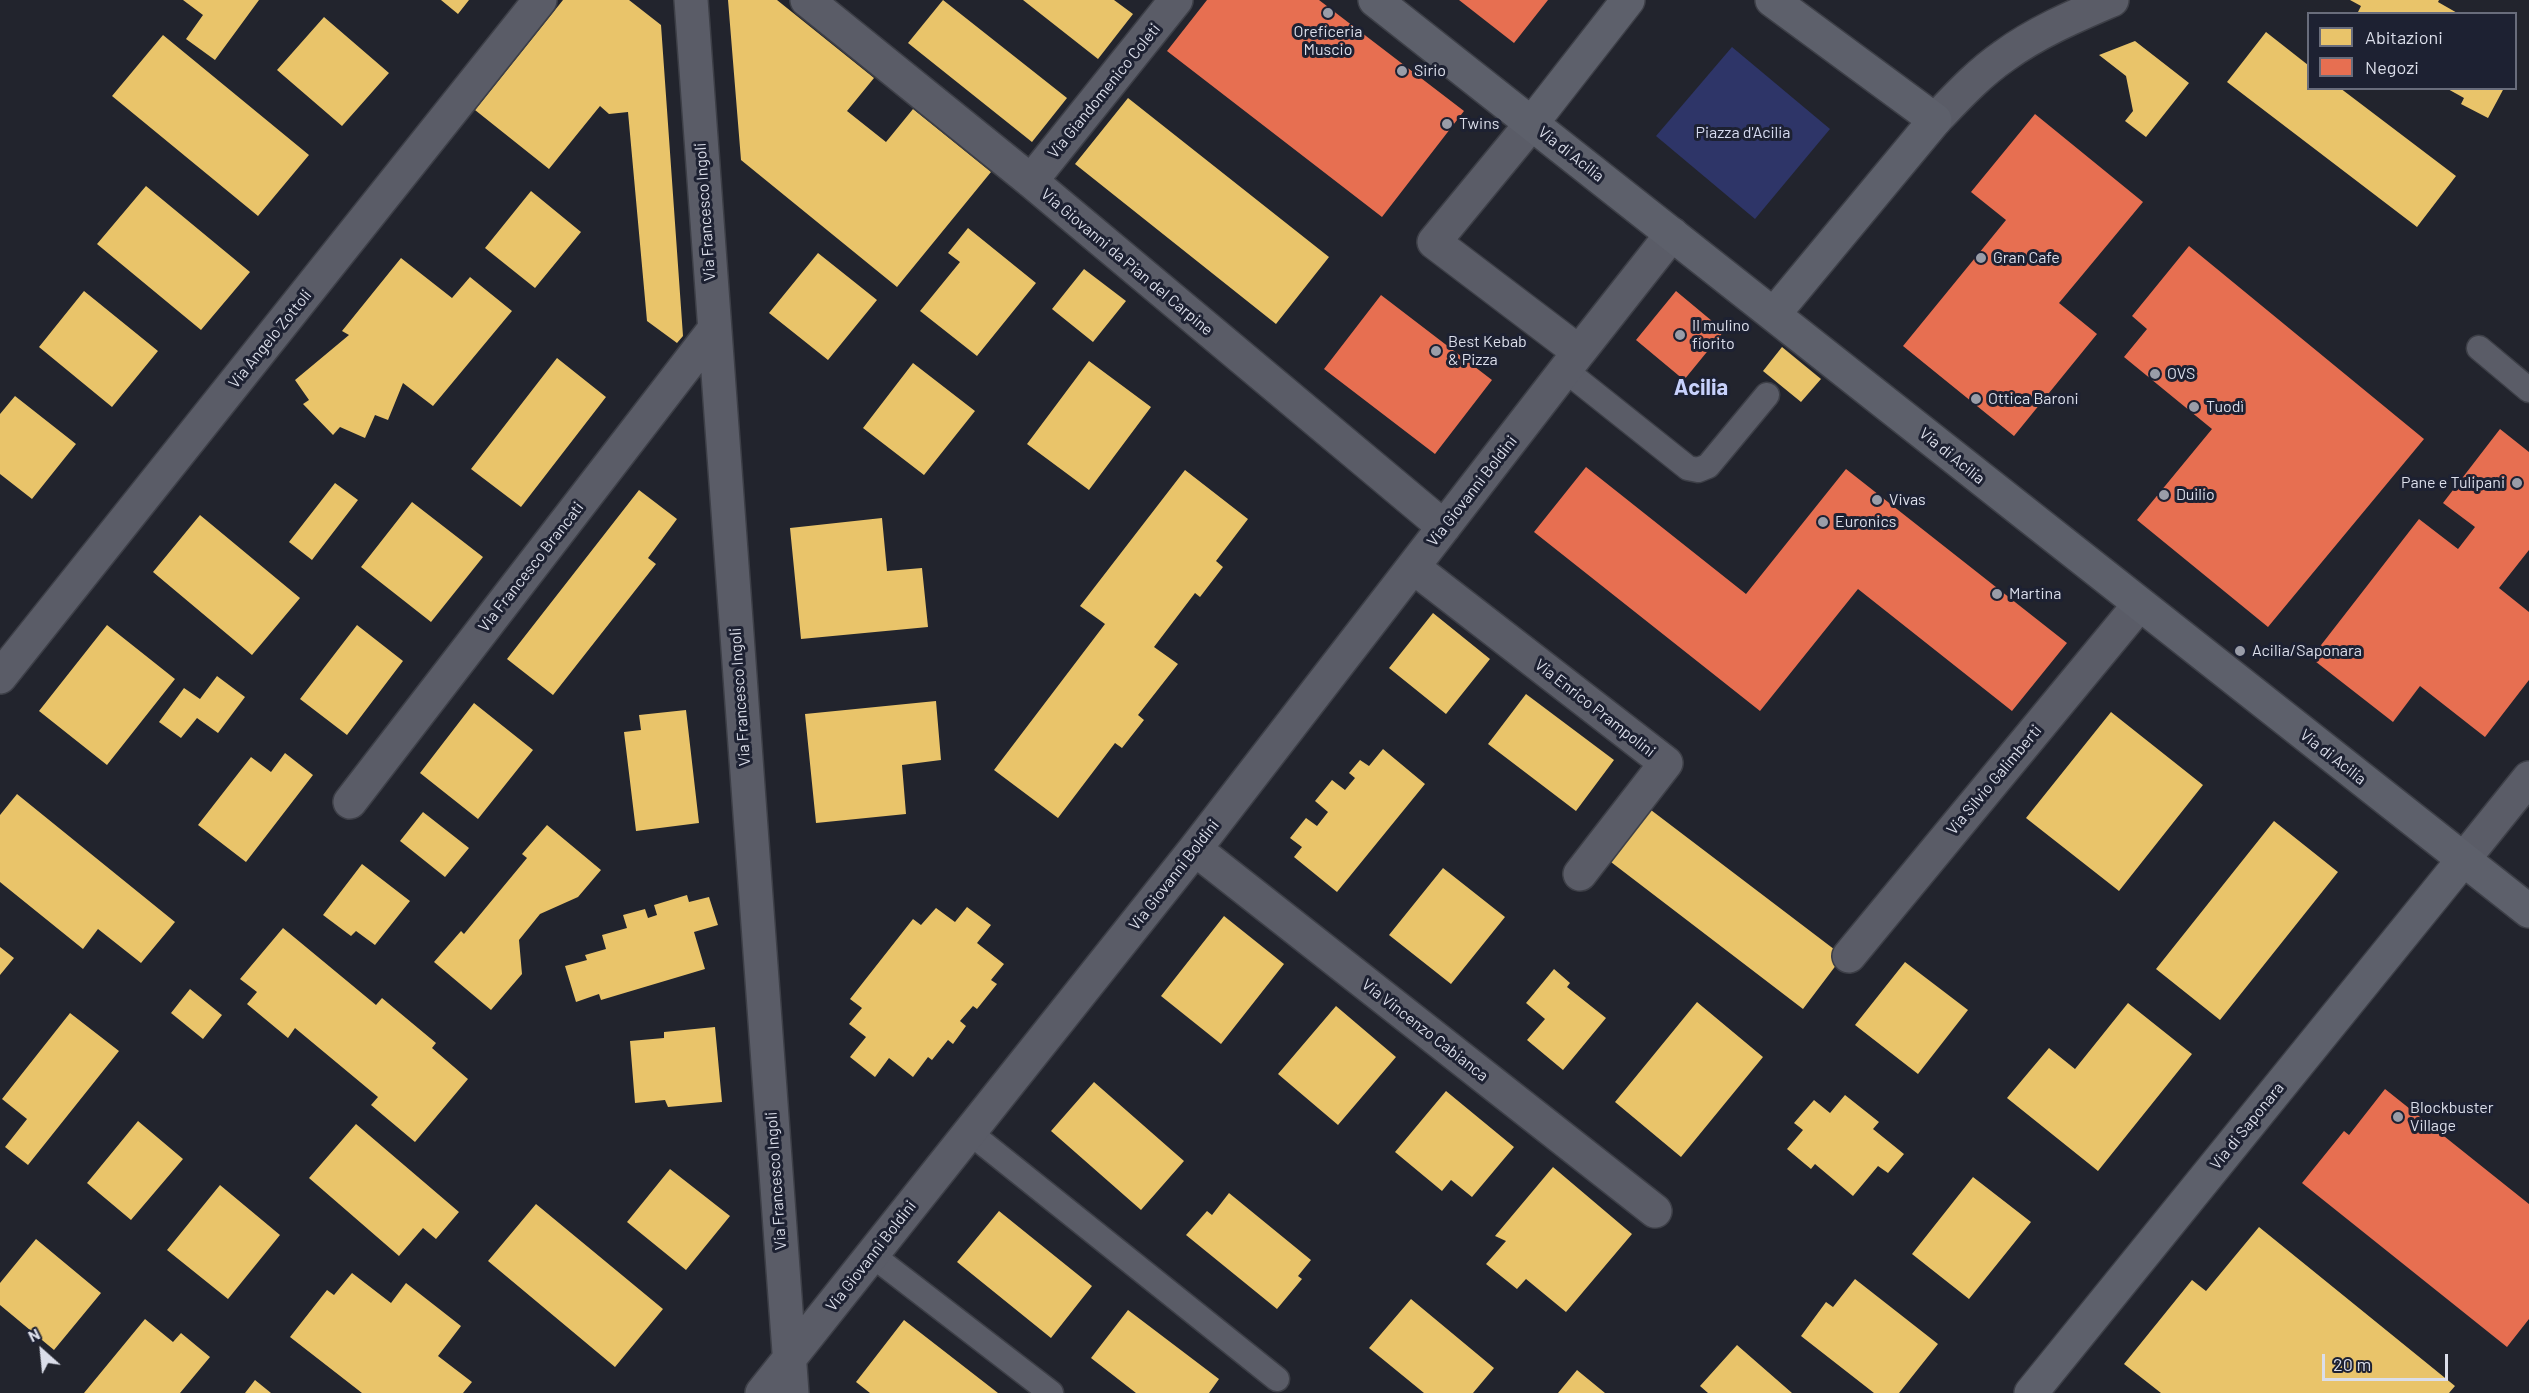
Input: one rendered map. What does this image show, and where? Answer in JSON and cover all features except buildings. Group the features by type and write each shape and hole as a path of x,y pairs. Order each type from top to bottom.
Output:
{"street":[{"name":"Via Angelo Zottoli","path":"0,677 540,0"},
{"name":"Via Francesco Ingoli","path":"691,0 713,332 792,1393"},
{"name":"Via Giovanni da Pian del Carpine","path":"807,0 1031,181 1444,527"},
{"name":"Via Giandomenico Coleti","path":"1031,181 1176,0"},
{"name":"Via di Acilia","path":"1375,0 2529,911"},
{"path":"1572,361 1434,242 1532,123 1628,0"},
{"path":"1772,0 1935,120"},
{"path":"1774,314 1935,120 1970,84 2004,56 2055,26 2112,0"},
{"name":"Via Giovanni Boldini","path":"762,1393 1195,849 1672,234"},
{"name":"Via Francesco Brancati","path":"350,802 713,332"},
{"name":"Via Enrico Prampolini","path":"1413,567 1666,763 1580,874"},
{"name":"Via Silvio Galimberti","path":"1849,956 2139,605"},
{"path":"2463,860 2529,778"},
{"name":"Via Vincenzo Cabianca","path":"1195,849 1655,1211"},
{"name":"Via di Saponara","path":"2031,1393 2463,860"}],"lane":[{"path":"2479,348 2529,390"},
{"path":"1572,361 1688,468 1698,470 1708,466 1767,395"},
{"path":"969,1132 1277,1379"},
{"path":"872,1255 1051,1393"}],"green space":[{"name":"Piazza d'Acilia","path":"1732,47 1830,129 1755,219 1656,136"}],"place":[{"name":"Oreficeria Muscio","path":"1328,13"},
{"name":"Sirio","path":"1402,71"},
{"name":"Twins","path":"1447,124"},
{"name":"Gran Cafe","path":"1981,258"},
{"name":"Il mulino fiorito","path":"1680,335"},
{"name":"Best Kebab & Pizza","path":"1436,351"},
{"name":"OVS","path":"2155,374"},
{"name":"Ottica Baroni","path":"1976,399"},
{"name":"Tuodì","path":"2194,407"},
{"name":"Pane e Tulipani","path":"2517,483"},
{"name":"Duilio","path":"2164,495"},
{"name":"Vivas","path":"1877,500"},
{"name":"Euronics","path":"1823,522"},
{"name":"Martina","path":"1997,594"},
{"name":"Acilia/Saponara","path":"2240,651"},
{"name":"Blockbuster Village","path":"2398,1117"}],"district":[{"name":"Acilia","path":"1701,388"}]}
